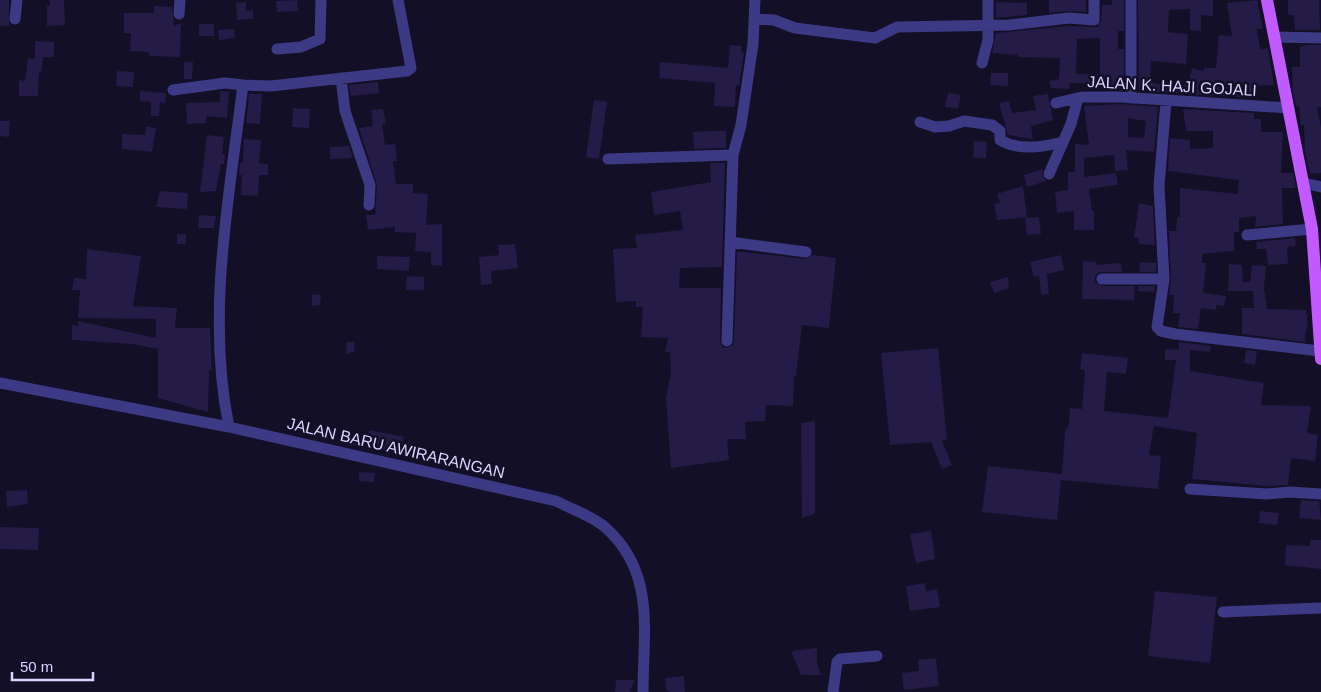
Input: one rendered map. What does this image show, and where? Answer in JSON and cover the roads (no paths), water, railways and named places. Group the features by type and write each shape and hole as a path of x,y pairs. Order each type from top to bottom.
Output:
{"main road":[{"path":"1267,0 1312,229 1321,359"}],"street":[{"path":"15,19 16,0"},
{"path":"179,14 180,0"},
{"path":"277,49 301,47 320,39 321,0"},
{"path":"173,90 225,83 271,86 392,74 409,70 409,55 398,0"},
{"path":"727,341 733,155 741,124 751,62 755,0"},
{"path":"982,63 988,40 988,0"},
{"path":"754,18 774,20 796,28 862,37 881,36 897,27 988,26 1069,18 1094,20 1094,0"},
{"path":"1131,0 1131,98"},
{"path":"1275,37 1321,38"},
{"path":"341,78 345,111 368,180 369,205"},
{"path":"229,427 222,392 220,278 224,223 243,85"},
{"path":"1049,174 1063,142 1078,98 1082,97"},
{"name":"JALAN K. HAJI GOJALI","path":"1056,103 1082,97 1131,98 1288,108"},
{"path":"1166,101 1159,186 1164,279 1156,323 1158,330 1175,334 1320,351"},
{"path":"920,122 935,127 953,126 964,121 992,125 1000,131 1000,140 1007,144 1018,146 1044,146 1063,142"},
{"path":"608,158 733,155"},
{"path":"1304,183 1321,187"},
{"path":"1247,235 1312,229"},
{"path":"730,242 806,252"},
{"path":"1102,279 1164,279"},
{"name":"JALAN BARU AWIRARANGAN","path":"0,383 229,427 556,501 605,527 628,551 638,576 645,612 643,692"},
{"path":"1190,489 1267,494 1290,492 1321,494"},
{"path":"1223,612 1321,608"},
{"path":"833,692 837,662 840,659 878,656"}]}
